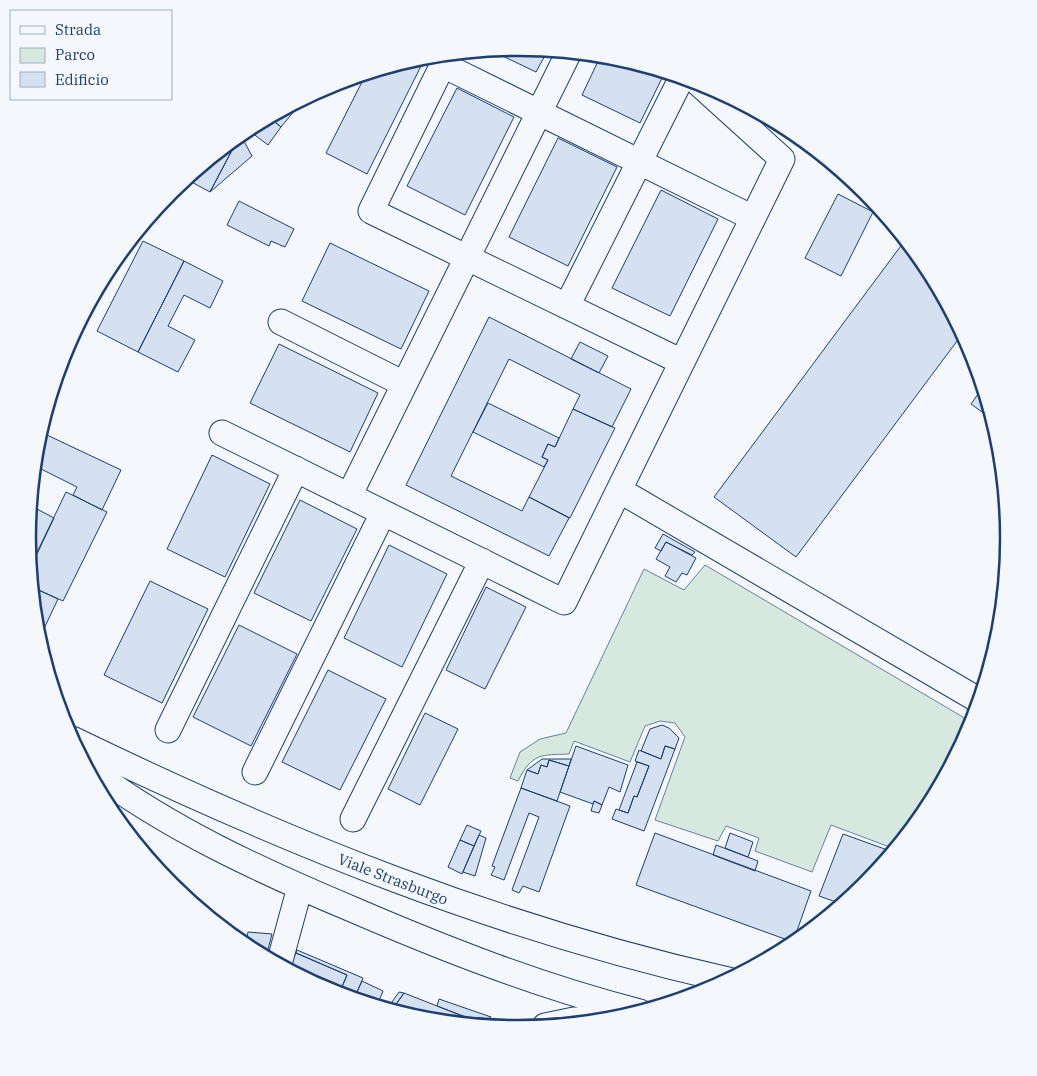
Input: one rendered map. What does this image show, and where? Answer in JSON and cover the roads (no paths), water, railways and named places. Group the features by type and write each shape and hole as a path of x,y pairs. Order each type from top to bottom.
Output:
{"street":[{"path":"349,496 566,59"},
{"path":"449,61 539,113 753,218"},
{"path":"444,62 370,210 682,362"},
{"path":"567,306 679,83"},
{"path":"222,433 564,602 782,159 713,96"},
{"path":"281,322 404,384"},
{"path":"168,730 296,469"},
{"path":"619,490 973,697"},
{"path":"255,772 383,513"},
{"path":"354,819 482,561"},
{"name":"Viale Strasburgo","path":"83,744 216,808 428,894 519,925 718,977"},
{"path":"99,776 162,819 300,888 476,959 574,993 626,1008"},
{"path":"242,860 235,851 233,844 235,836 247,825 256,824"},
{"path":"281,958 300,888"}]}
